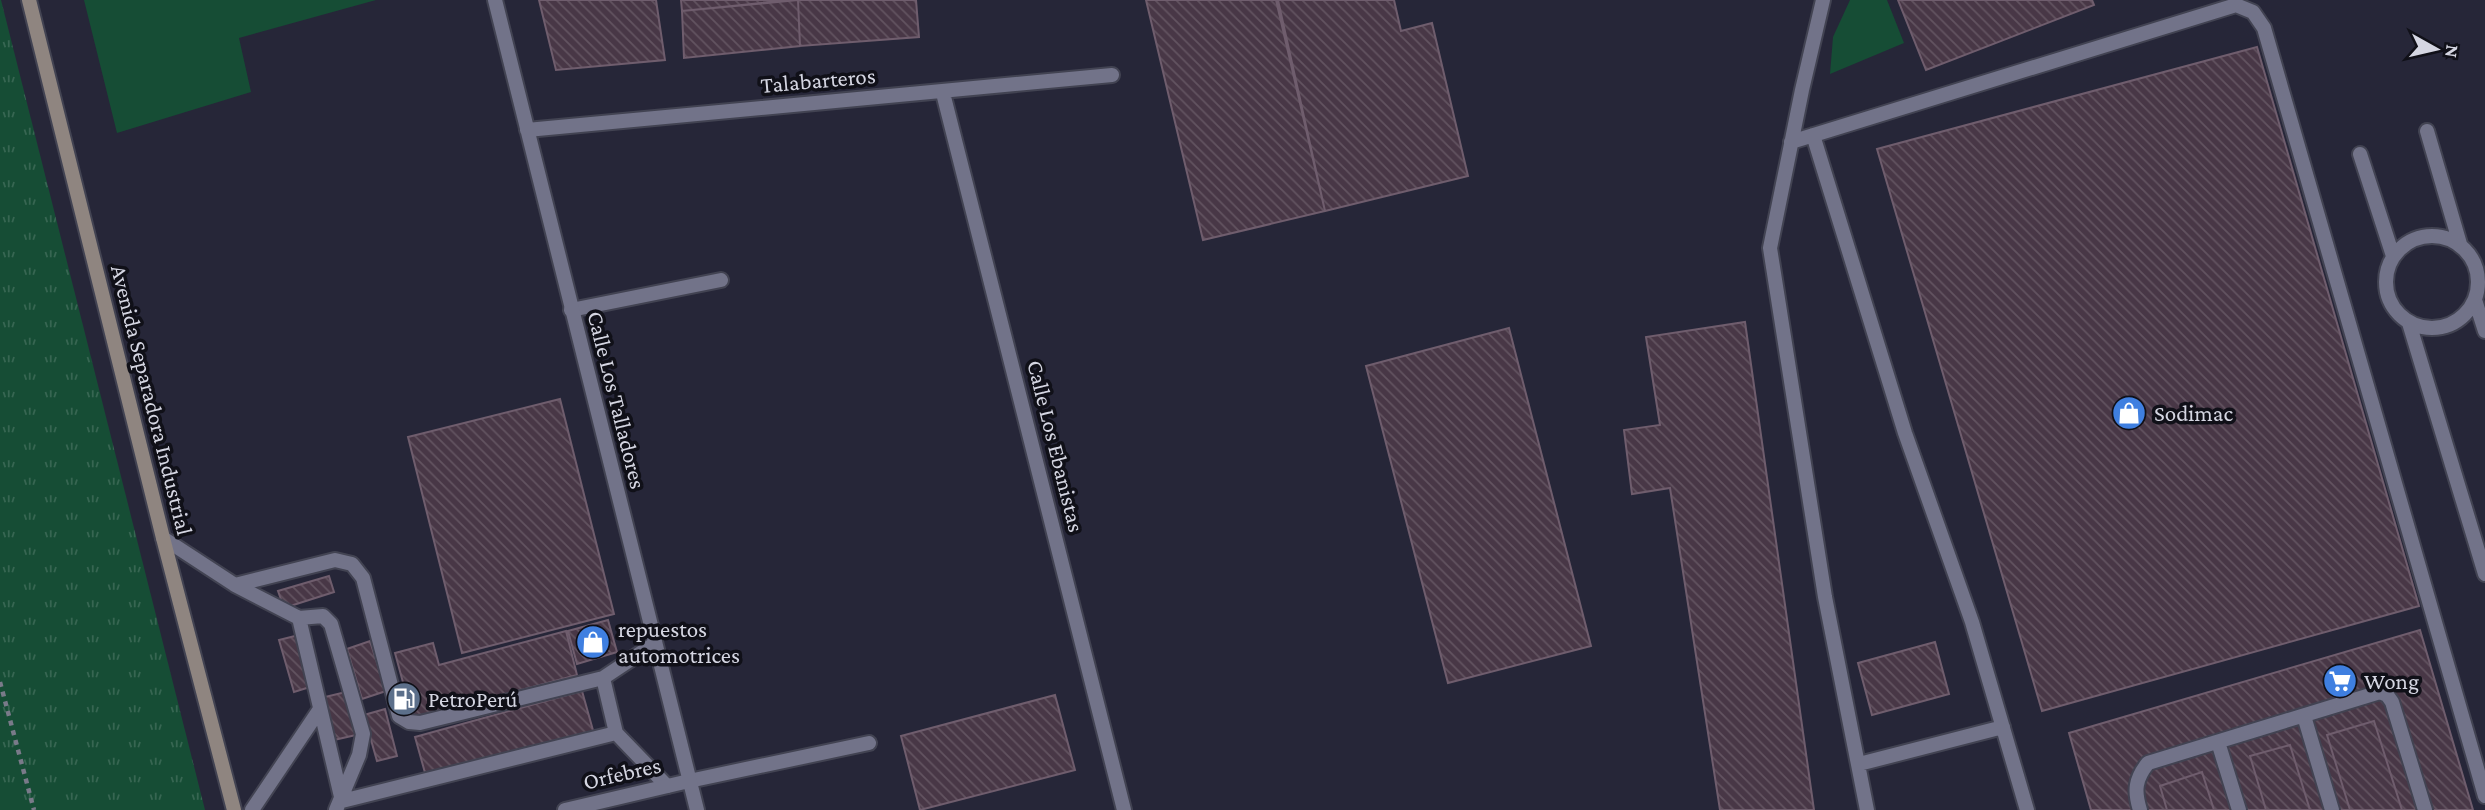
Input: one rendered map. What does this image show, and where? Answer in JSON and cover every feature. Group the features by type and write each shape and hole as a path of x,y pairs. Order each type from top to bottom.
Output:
{"main road":[{"name":"Avenida Separadora Industrial","path":"29,0 234,810"}],"street":[{"name":"Calle Los Talladores","path":"495,0 696,810"},
{"path":"1823,0 1791,142 1773,232 1771,257 1825,597 1867,810"},
{"path":"1791,142 2236,5 2253,12 2264,28 2485,796"},
{"name":"Talabarteros","path":"527,130 615,120 943,93 1112,75"},
{"name":"Calle Los Ebanistas","path":"943,93 1124,810"},
{"path":"2427,131 2460,244"},
{"path":"1813,135 1909,445 1972,622 2027,810"},
{"path":"2360,154 2393,256"},
{"path":"2431,235 2446,237 2460,244 2477,269 2479,284 2475,300 2467,313 2455,323 2440,328 2425,328 2409,323 2398,313 2390,300 2386,285 2387,270 2393,256 2404,245 2431,235"},
{"path":"571,310 721,280"},
{"path":"2475,300 2485,331"},
{"path":"2409,323 2485,574"},
{"path":"163,538 235,585 299,618 323,616 331,624 363,734 359,755 339,805"},
{"path":"235,585 335,560 352,564 363,578 399,716 409,722 421,723 603,678 654,643"},
{"path":"299,618 339,805"},
{"path":"603,678 616,733 667,786"},
{"path":"2140,810 2136,795 2137,776 2148,763 2379,692 2387,695 2392,702 2425,810"},
{"path":"252,810 320,709"},
{"path":"2304,716 2332,810"},
{"path":"1859,764 2003,727"},
{"path":"339,805 616,733"},
{"path":"2218,742 2239,810"},
{"name":"Orfebres","path":"565,810 869,743"}],"path":[{"path":"0,682 34,810"}],"green space":[{"path":"1,0 205,810 0,810"},
{"path":"84,0 376,0 239,38 251,92 117,133"},
{"path":"1850,0 1887,0 1904,43 1830,74 1833,37"}],"building":[{"path":"539,0 656,0 665,60 556,70"},
{"path":"681,0 790,0 682,11"},
{"path":"798,0 800,46 684,58 682,11"},
{"path":"798,0 916,0 919,37 800,46"},
{"path":"1146,0 1276,0 1325,211 1203,240"},
{"path":"1278,0 1394,0 1401,31 1432,23 1468,176 1325,211"},
{"path":"1898,0 2092,0 2094,5 1926,70"},
{"path":"2257,47 2419,606 2042,711 1877,149"},
{"path":"1745,322 1814,810 1720,810 1670,488 1632,494 1624,430 1660,425 1646,337"},
{"path":"1509,328 1591,646 1448,683 1366,366"},
{"path":"560,399 614,614 462,653 408,437"},
{"path":"329,576 334,592 284,608 278,591"},
{"name":"repuestos automotrices","path":"608,620 617,652 577,664 568,631"},
{"name":"Wong","path":"2420,630 2473,810 2091,810 2069,733"},
{"path":"566,631 577,675 413,719 395,653 433,643 439,665"},
{"path":"299,635 313,686 294,692 279,640"},
{"path":"370,641 386,691 362,699 347,649"},
{"path":"1935,642 1949,694 1872,715 1858,663"},
{"path":"582,691 596,741 429,787 415,737"},
{"path":"346,692 356,735 334,740 325,697"},
{"path":"1055,695 1075,770 920,810 901,736"},
{"path":"385,709 397,756 377,761 364,715"},
{"path":"2374,721 2402,810 2350,810 2327,735"},
{"path":"2290,745 2310,810 2266,810 2250,756"},
{"path":"2202,772 2214,810 2167,810 2160,786"}],"place":[{"name":"Sodimac","path":"2129,413"},
{"name":"repuestos automotrices","path":"593,642"},
{"name":"Wong","path":"2340,681"},
{"name":"PetroPerú","path":"404,699"}]}
